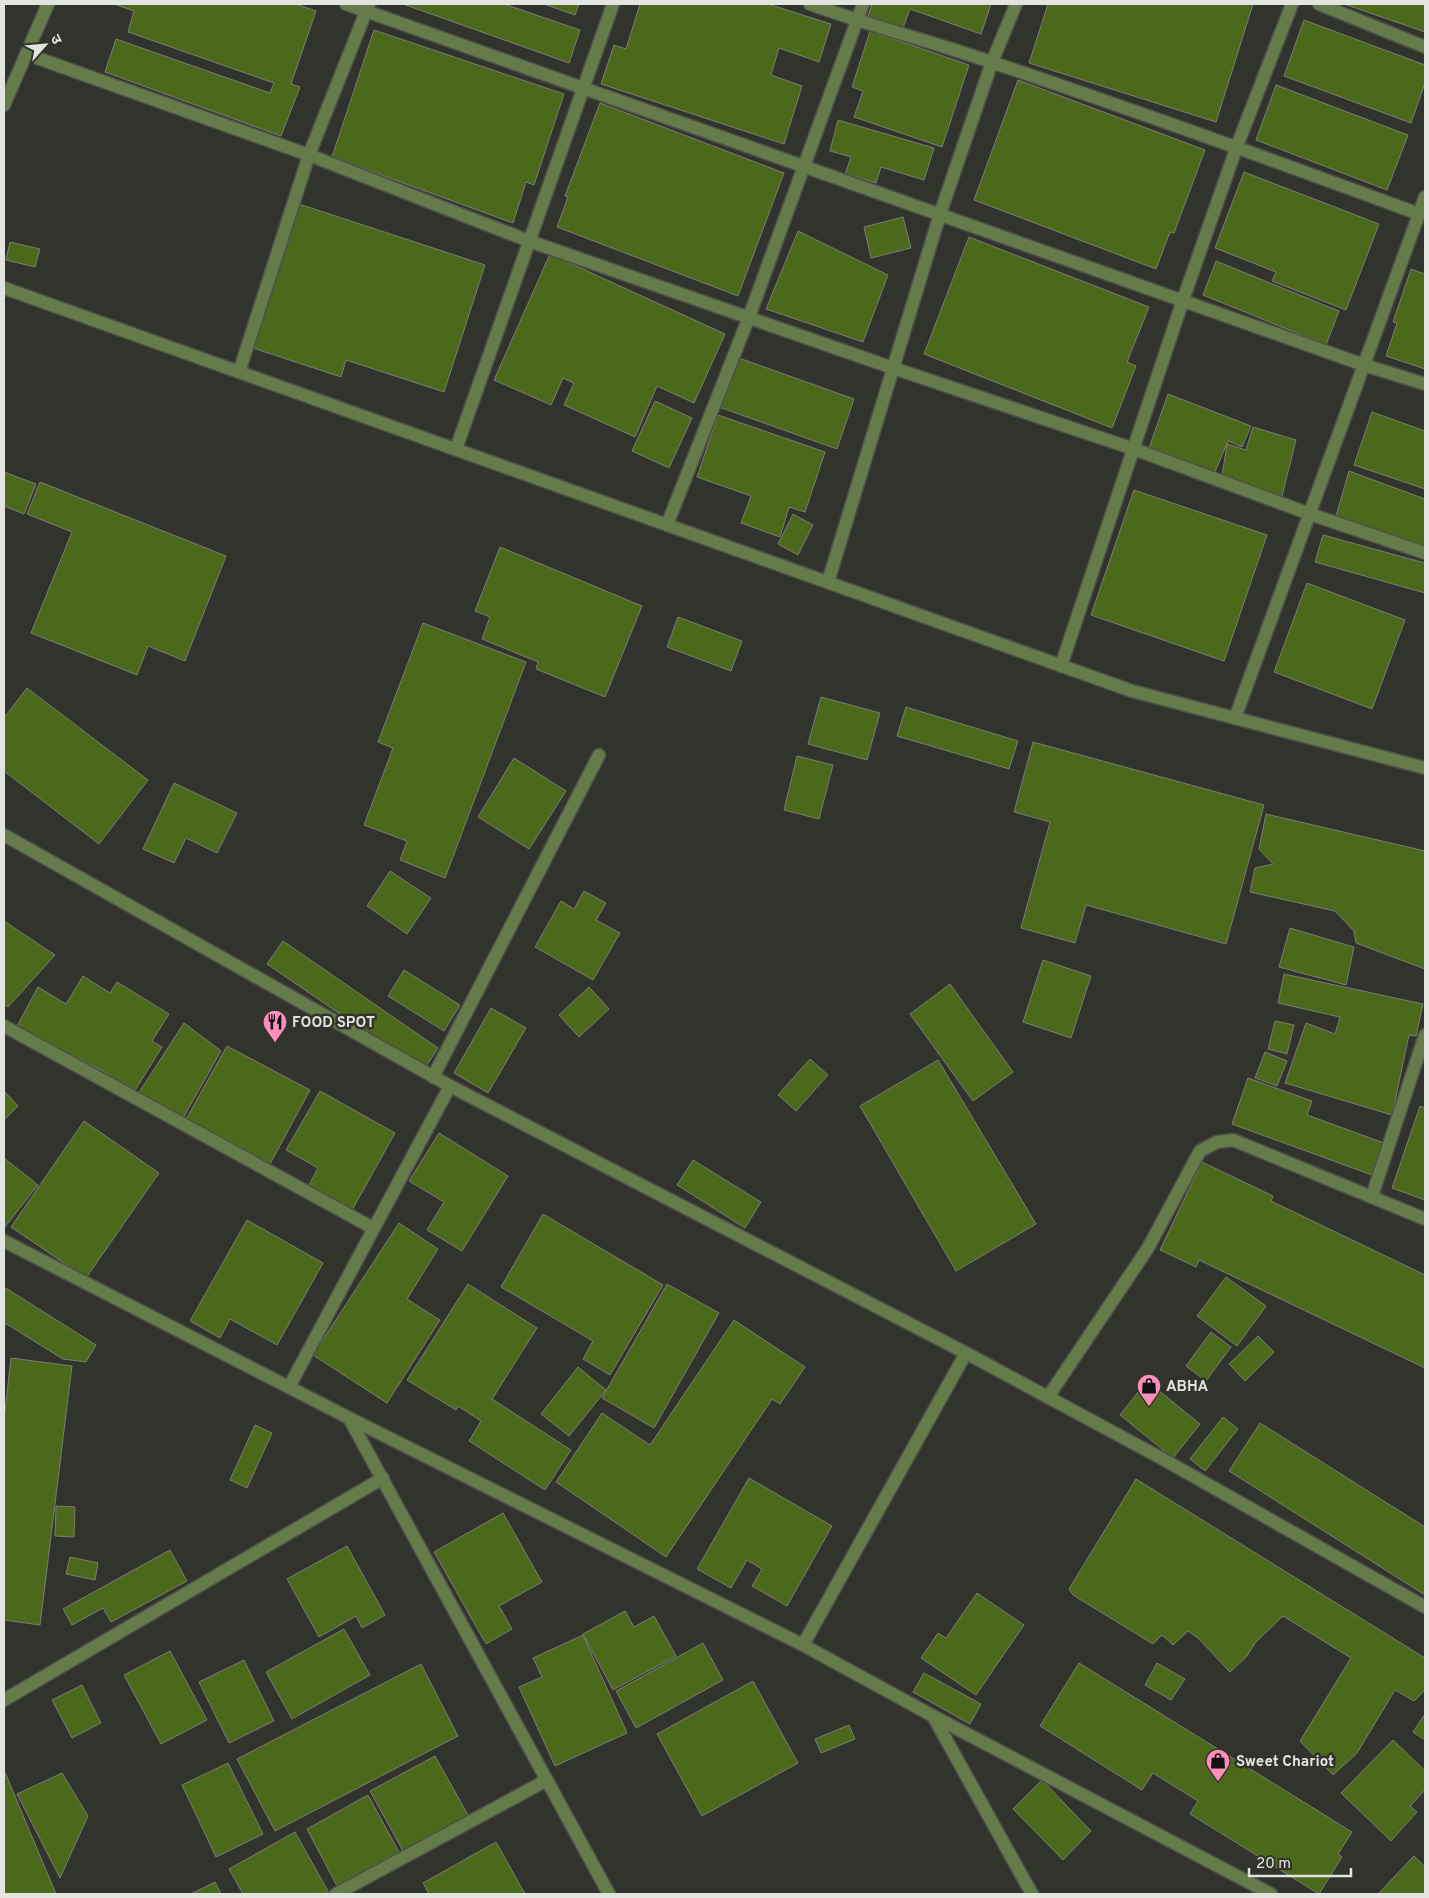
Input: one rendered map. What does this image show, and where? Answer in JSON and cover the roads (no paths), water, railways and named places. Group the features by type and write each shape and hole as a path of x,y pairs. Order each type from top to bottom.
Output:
{"street":[{"path":"4,106 48,4"},
{"path":"346,4 367,8 584,88 1364,365 1425,384"},
{"path":"456,449 613,4"},
{"path":"810,4 858,21 992,62 1237,146 1420,222"},
{"path":"667,525 750,317 863,4"},
{"path":"828,582 940,214 992,62 1016,4"},
{"path":"1061,666 1183,300 1237,146 1292,4"},
{"path":"1319,4 1425,47"},
{"path":"239,372 309,155 367,8"},
{"path":"26,54 309,155 529,240 893,368 1134,449 1310,514 1425,553"},
{"path":"1236,718 1364,365 1420,222 1425,197"},
{"path":"4,288 1132,691 1425,768"},
{"path":"433,1077 599,755"},
{"path":"4,835 433,1077 966,1353 1161,1458 1425,1606"},
{"path":"4,1026 373,1228"},
{"path":"1372,1196 1425,1035"},
{"path":"289,1387 450,1086"},
{"path":"1048,1397 1148,1248 1200,1151 1217,1142 1233,1140 1425,1219"},
{"path":"4,1241 349,1418 803,1645 933,1716 1271,1894"},
{"path":"803,1645 966,1353"},
{"path":"349,1418 609,1894"},
{"path":"4,1700 382,1478"},
{"path":"933,1716 1032,1894"},
{"path":"336,1894 547,1780"}],"place":[{"name":"FOOD SPOT","path":"275,1043"},
{"name":"ABHA","path":"1149,1407"},
{"name":"Sweet Chariot","path":"1218,1782"}]}
